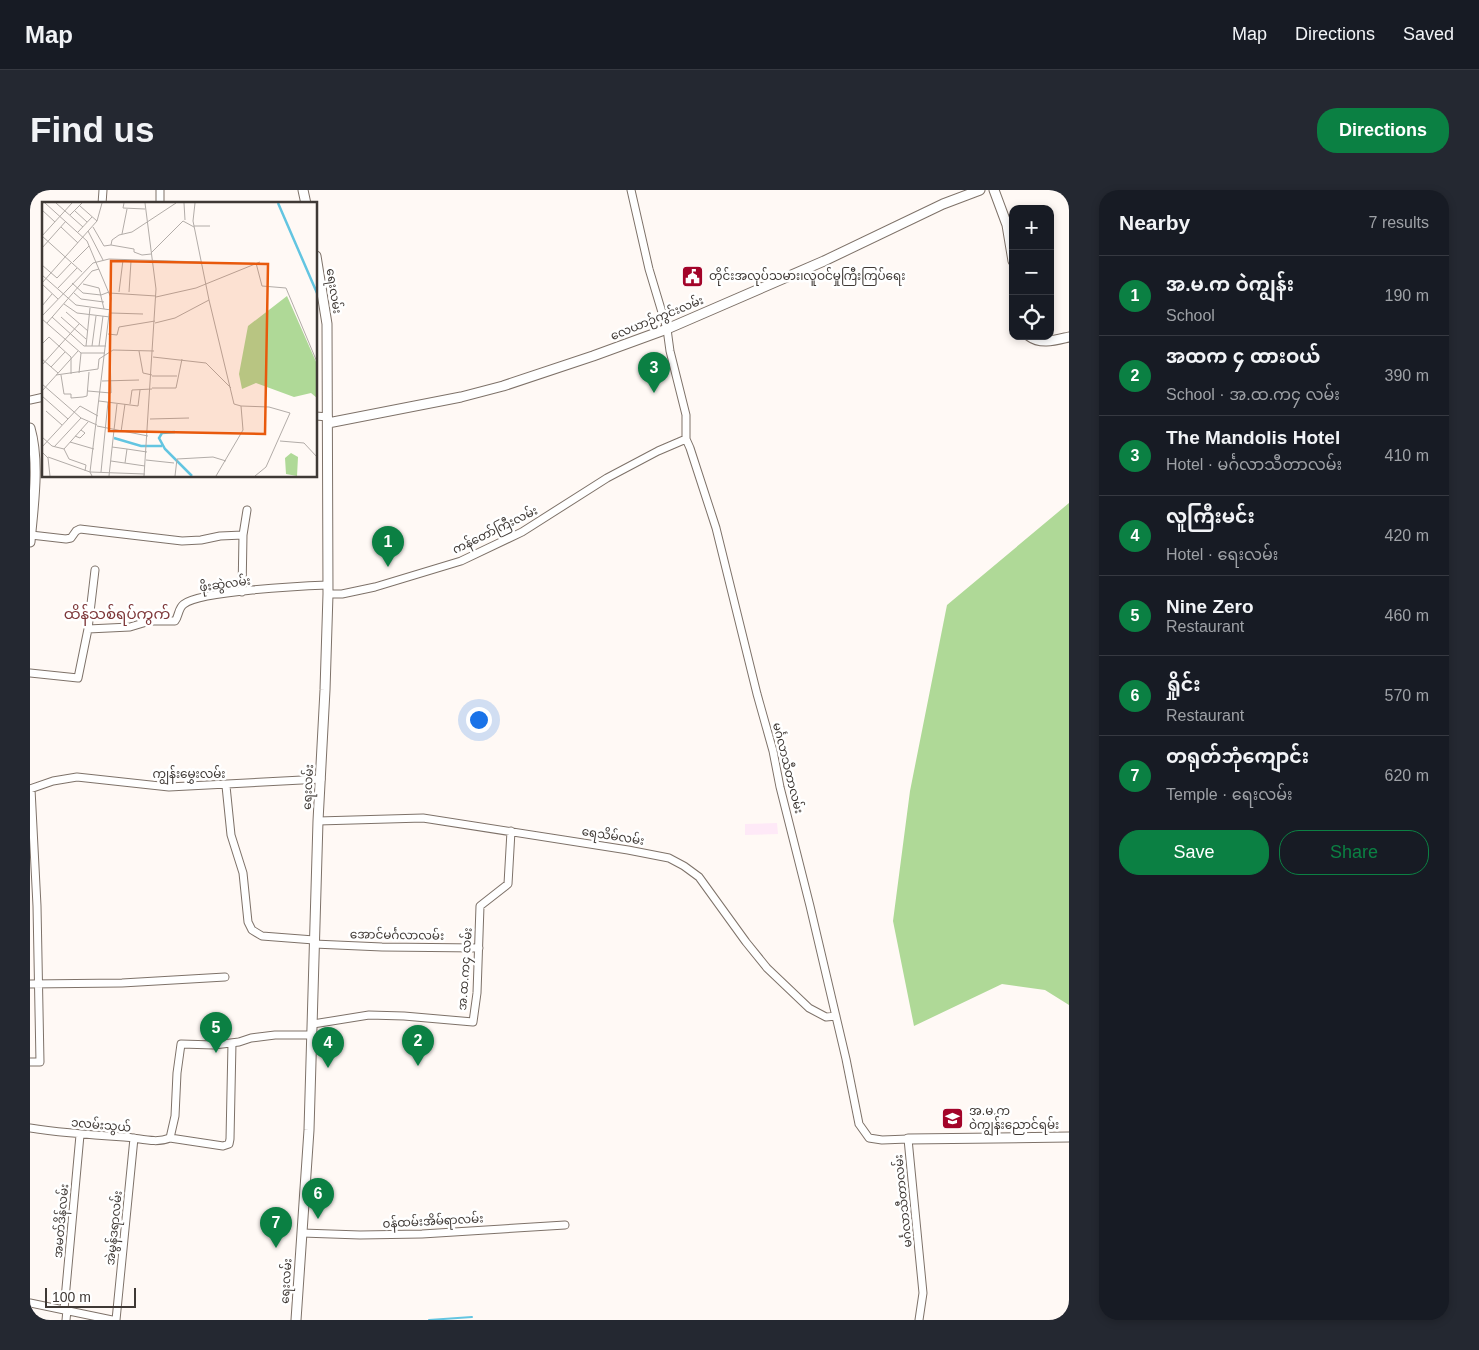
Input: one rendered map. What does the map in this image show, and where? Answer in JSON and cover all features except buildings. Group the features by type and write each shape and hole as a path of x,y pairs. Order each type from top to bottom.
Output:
{"street":[{"name":"မင်္ဂလာသီတာလမ်း","path":"631,190 686,415 686,439 716,528 773,751 780,787 836,1016 859,1124 869,1138 882,1140 908,1139 923,1293 919,1320"},
{"name":"လေယာဉ်ကွင်းလမ်း","path":"328,420 461,397 503,386 593,356 666,329 824,261 943,204 980,190"},
{"path":"994,190 1007,226 1011,250"},
{"name":"ရေးလမ်း","path":"296,1320 309,1130 318,821 328,589 327,324 318,268"},
{"path":"1037,340 1045,342 1069,337"},
{"path":"318,417 328,420"},
{"path":"30,428 34,458 34,496 30,542"},
{"name":"ကန်တော်ကြီးလမ်း","path":"328,589 342,594 375,587 461,561 522,532 607,478 658,451 686,439"},
{"path":"242,592 243,535 246,510"},
{"path":"31,535 71,538 80,529 182,541 243,535"},
{"path":"30,673 78,678 88,629 95,570"},
{"name":"ဖိုးဆွဲလမ်း","path":"88,629 130,627 150,621 175,621 181,607 188,602 209,596 290,586 328,589"},
{"name":"ကျွန်းမွှေးလမ်း","path":"31,789 53,781 77,778 169,787 226,786 321,779"},
{"name":"အောင်မင်္ဂလာလမ်း","path":"226,786 231,835 243,873 248,922 252,930 262,936 314,942 382,947 479,948"},
{"path":"30,1062 40,1062 39,984 34,906 31,789"},
{"name":"ရေသိမ်လမ်း","path":"318,821 423,818 669,858 699,877 767,968 809,1008 826,1017 836,1016"},
{"name":"အ.ထ.က၄ လမ်း","path":"313,1024 369,1015 473,1022 477,993 480,906 508,884 511,831"},
{"path":"30,984 122,983 225,978"},
{"path":"170,1138 175,1116 181,1044 214,1045 275,1035 313,1035"},
{"name":"၁လမ်းသွယ်","path":"30,1128 80,1135 154,1141 163,1141 170,1138 224,1146 229,1144 232,1043"},
{"name":"အမတ်ဒိန်လမ်း","path":"66,1320 80,1135"},
{"path":"908,1139 1069,1137"},
{"name":"အဲမွန်ဒရာလမ်း","path":"116,1320 134,1138"},
{"name":"၀န်ထမ်းအိမ်ရာလမ်း","path":"302,1233 360,1235 422,1234 565,1225"},
{"path":"30,1303 112,1320"}],"shaded area":[{"path":"777,823 778,834 745,835 745,824"}],"green space":[{"path":"1069,503 1069,1005 1045,990 1002,984 914,1026 893,921 910,791 947,605"}],"waterway":[{"path":"429,1320 472,1317"}],"place":[{"name":"တိုင်းအလုပ်သမား၊လူဝင်မှုကြီးကြပ်ရေး","path":"693,276"},
{"name":"The Mandolis Hotel","path":"654,393"},
{"name":"အ.မ.က ဝဲကျွန်း","path":"388,567"},
{"name":"Nine Zero","path":"216,1053"},
{"name":"အထက ၄ ထားဝယ်","path":"418,1066"},
{"name":"လူကြီးမင်း","path":"328,1068"},
{"name":"အ.မ.က ဝဲကျွန်းညောင်ရမ်း","path":"953,1118"},
{"name":"ရှိုင်း","path":"318,1219"},
{"name":"တရုတ်ဘုံကျောင်း","path":"276,1248"}],"district":[{"name":"ထိန်သစ်ရပ်ကွက်","path":"117,614"}]}
